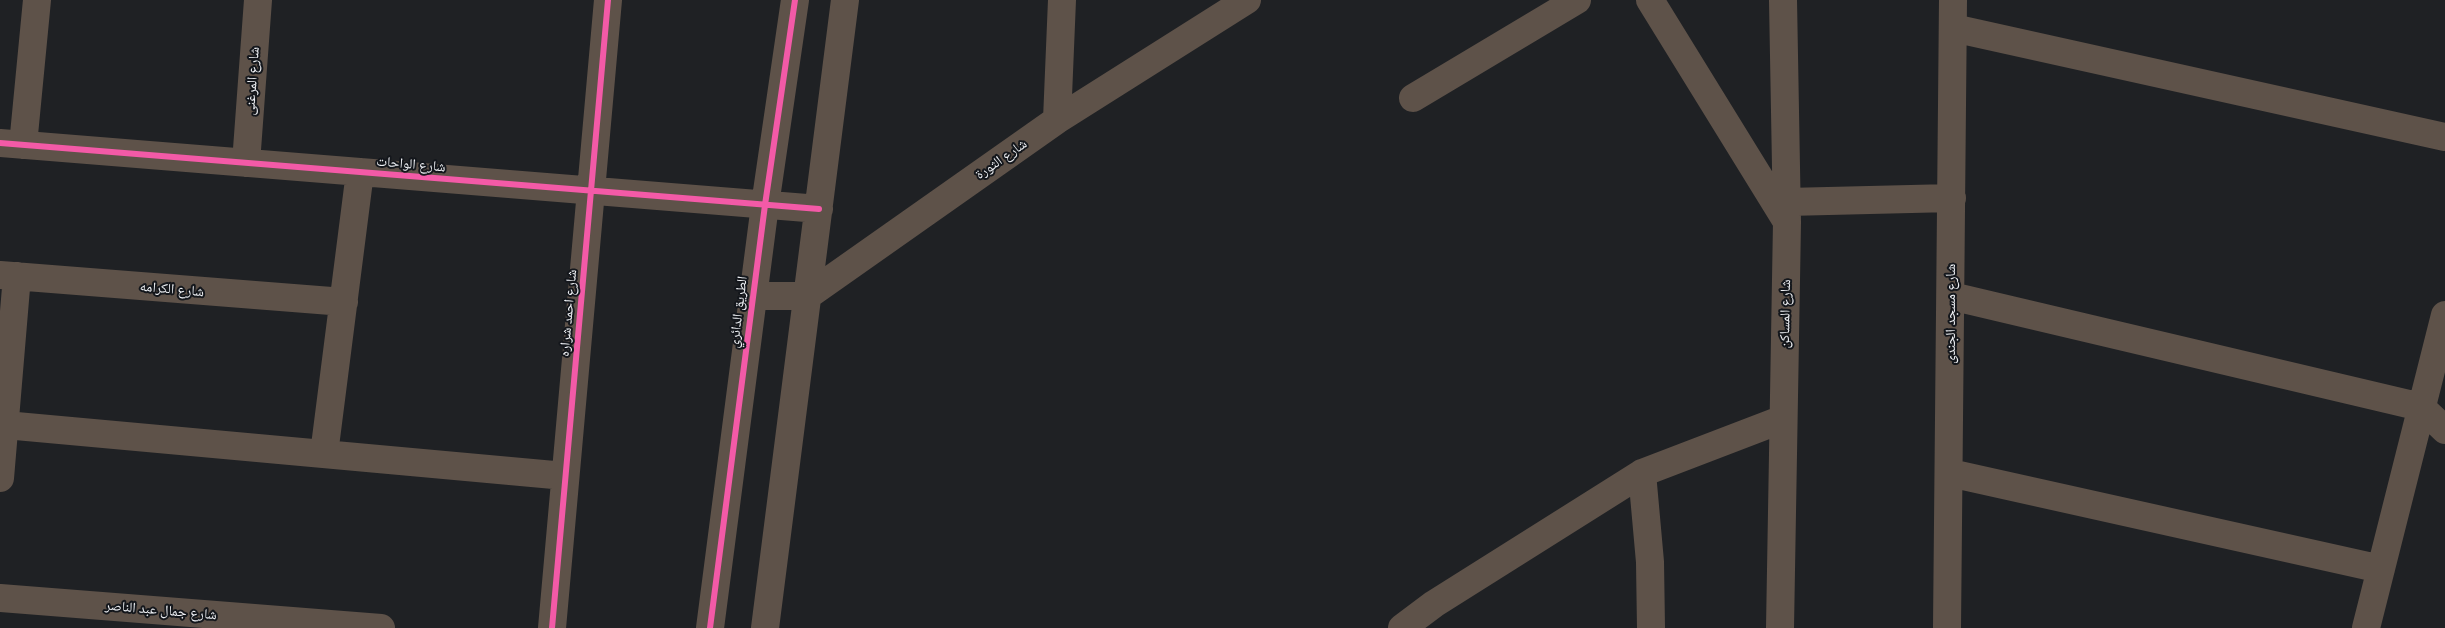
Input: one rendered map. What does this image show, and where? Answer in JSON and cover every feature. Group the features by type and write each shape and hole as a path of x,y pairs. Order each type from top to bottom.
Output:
{"street":[{"path":"12,144 37,0"},
{"name":"شارع المرغنى","path":"246,163 258,0"},
{"name":"شارع احمد شراره","path":"552,628 608,0"},
{"name":"الطريق الدائري","path":"710,628 765,204 795,0"},
{"path":"765,628 845,0"},
{"path":"1057,120 1062,0"},
{"name":"شارع الثورة","path":"807,296 1057,120 1247,0"},
{"path":"1413,98 1577,0"},
{"path":"1650,0 1787,212 1952,198"},
{"name":"شارع المساكن","path":"1780,628 1787,212 1783,0"},
{"name":"شارع مسجد الجندى","path":"1947,628 1950,473 1953,0"},
{"path":"1953,28 2445,137"},
{"name":"شارع الواحات","path":"12,144 819,209"},
{"path":"324,454 360,172"},
{"path":"0,478 6,425 8,275"},
{"name":"شارع الكرامه","path":"8,275 344,302"},
{"path":"753,296 807,296"},
{"path":"1951,296 2420,407 2445,430"},
{"path":"2366,628 2420,407 2445,315"},
{"path":"1402,628 1434,604 1642,473 1783,419"},
{"path":"6,425 565,476"},
{"path":"1642,473 1650,562 1651,628"},
{"path":"1950,473 2381,569"},
{"name":"شارع جمال عبد الناصر","path":"0,598 336,626 381,628"}],"cycle path":[{"path":"552,628 608,0"},
{"path":"710,628 765,205 795,0"},
{"path":"0,143 819,209"}]}
